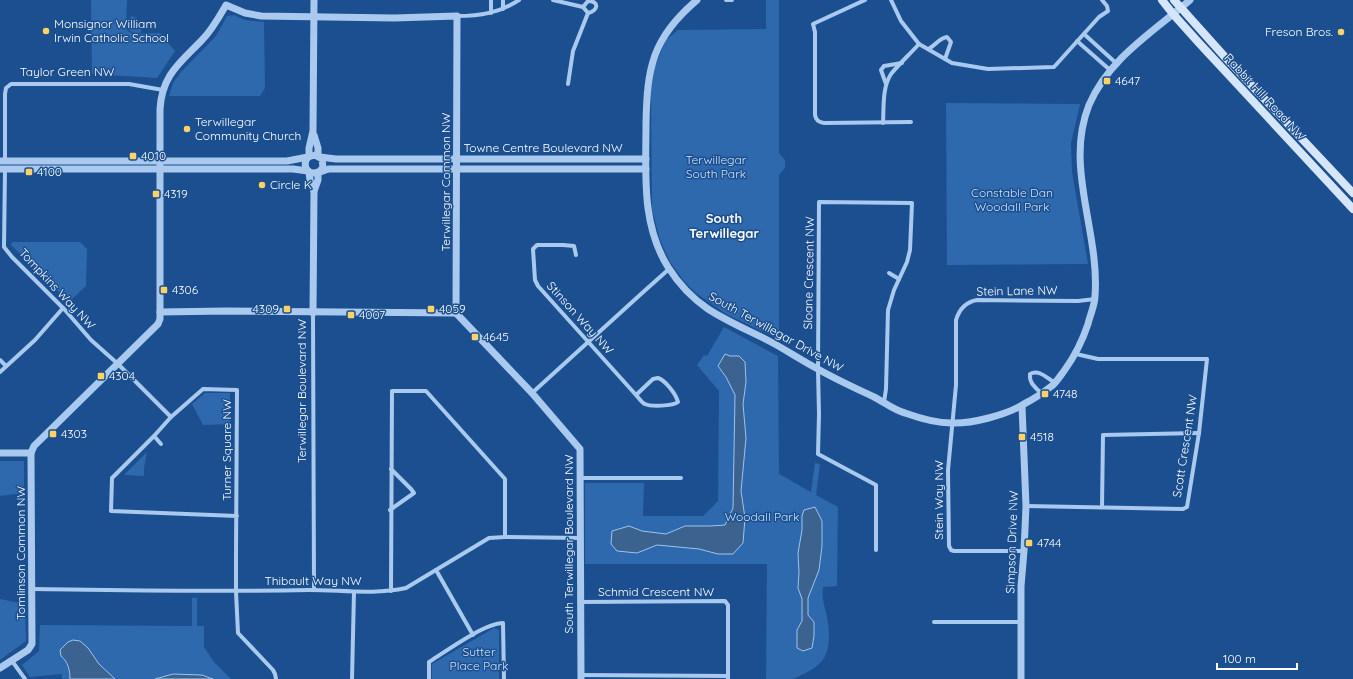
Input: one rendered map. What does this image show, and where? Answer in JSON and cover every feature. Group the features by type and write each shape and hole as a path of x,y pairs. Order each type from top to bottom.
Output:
{"main road":[{"name":"Rabbit Hill Road NW","path":"1162,0 1173,14 1353,209"},
{"name":"Rabbit Hill Road NW","path":"1174,0 1353,193"}],"street":[{"path":"309,171 305,164 308,157 313,131 314,0"},
{"path":"491,0 491,13"},
{"path":"503,0 503,9"},
{"path":"0,453 31,453 34,446 158,324 160,319 160,109 163,90 172,70 206,36 218,19 227,2 240,12 255,15 314,17 476,16 503,9 519,0"},
{"path":"553,0 583,7 588,13"},
{"name":"South Terwillegar Drive NW","path":"697,0 681,14 665,33 654,55 648,85 646,159 647,209 659,252 669,270 686,291 707,308 772,342 818,370 884,402 903,413 952,424 1006,414 1022,406 1055,383 1076,354 1083,340 1095,299 1096,275 1080,169 1080,143 1082,127 1089,105 1098,86 1116,63 1129,50 1190,0"},
{"path":"726,0 732,0"},
{"path":"865,0 814,24 815,115 818,121 824,123 911,122"},
{"path":"891,0 901,21 919,44 952,63 988,69 1054,67 1099,17 1108,11 1107,6 1102,0"},
{"path":"583,7 588,1 595,4 596,6 594,11 588,13"},
{"path":"568,84 573,51 588,13"},
{"name":"Terwillegar Common NW","path":"456,313 458,16"},
{"path":"1084,34 1116,63"},
{"path":"928,49 933,47 941,39 947,37 951,42 951,45 945,59"},
{"path":"1077,41 1110,70"},
{"path":"883,123 886,84 891,74 919,44"},
{"path":"886,84 881,70 884,66 902,63"},
{"name":"Taylor Green NW","path":"2,169 5,94 6,88 11,84 129,84 163,90"},
{"path":"3,161 287,169 309,171 312,173 319,171 323,164 319,156 313,131"},
{"path":"2,169 287,162 312,155 319,156"},
{"name":"Towne Centre Boulevard NW","path":"319,156 336,159 646,159"},
{"name":"Tompkins Way NW","path":"2,169 4,247 12,257 63,308 91,340 118,364 170,417"},
{"name":"Towne Centre Boulevard NW","path":"319,171 329,169 646,169"},
{"name":"Terwillegar Boulevard NW","path":"309,171 310,180 314,191"},
{"name":"Terwillegar Boulevard NW","path":"314,590 314,191 318,180 319,171"},
{"name":"Sloane Crescent NW","path":"818,370 820,202 912,203 910,250 907,262 894,290 888,310 886,389 884,402"},
{"name":"Stinson Way NW","path":"576,255 574,246 563,244 537,245 533,249 535,280 538,286 588,342 636,395 643,402 650,405 673,405 678,402 662,380 658,378 653,379 636,395"},
{"path":"532,392 669,270"},
{"path":"888,273 900,279"},
{"name":"Stein Lane NW","path":"952,424 956,385 956,320 967,304 977,300 1095,299"},
{"path":"0,372 35,340 63,308"},
{"path":"160,312 226,311 313,313 456,313"},
{"name":"South Terwillegar Boulevard NW","path":"456,313 532,392 579,447 581,453 581,677"},
{"name":"Scott Crescent NW","path":"1026,506 1102,506 1185,509 1199,434 1207,359 1098,359 1076,354"},
{"path":"0,360 6,366"},
{"path":"818,370 818,454 876,485 876,550"},
{"path":"1041,393 1032,384 1029,377 1030,374 1033,372 1040,373 1055,383"},
{"name":"Turner Square NW","path":"236,516 112,511 112,478 154,436 170,417 203,389 237,390 236,592 238,633 273,670 276,674 276,679"},
{"path":"391,591 390,510 392,391 426,391 505,479 505,537"},
{"name":"Simpson Drive NW","path":"1021,679 1021,586 1026,506 1022,406"},
{"name":"Stein Way NW","path":"952,424 948,470 949,546 951,550 1024,551"},
{"path":"1102,506 1103,435 1199,434"},
{"path":"154,436 161,444"},
{"name":"Tomlinson Common NW","path":"0,668 28,650 32,644 31,453"},
{"path":"390,510 414,493 391,469"},
{"path":"581,478 681,478"},
{"name":"Thibault Way NW","path":"32,589 236,592 314,590 354,592 391,591 406,588 490,538 580,538"},
{"path":"436,570 473,634"},
{"path":"352,679 354,592"},
{"name":"Schmid Crescent NW","path":"580,602 725,602 728,605 728,677"},
{"path":"934,622 1021,622"},
{"path":"429,679 430,662 473,634 497,623 503,623 504,679"},
{"path":"12,661 25,679"},
{"path":"581,677 728,677"}],"green space":[{"path":"91,0 127,0 126,28 128,31 133,34 160,33 175,51 157,78 92,74"},
{"name":"Terwillegar South Park","path":"766,0 779,0 779,153 785,160 785,168 779,175 779,339 726,314 696,293 684,281 670,262 660,240 652,209 651,90 655,66 666,40 678,30 766,29"},
{"path":"234,15 245,20 264,22 265,88 260,96 169,96 173,83 181,72 216,36 227,16"},
{"path":"132,16 142,26 140,33 134,33 129,30 129,19"},
{"name":"Constable Dan Woodall Park","path":"946,103 1080,104 1071,143 1072,172 1088,264 947,265"},
{"path":"12,242 80,242 87,249 86,286 69,302 11,245"},
{"name":"Woodall Park","path":"724,327 778,356 779,474 811,492 815,463 820,464 816,495 838,507 837,586 823,587 823,598 828,620 829,635 827,653 812,670 793,679 766,679 767,564 585,564 585,483 644,483 643,516 703,516 718,501 719,391 697,365 704,355 707,356"},
{"path":"205,393 230,393 230,424 203,425 192,404"},
{"path":"147,452 144,476 124,475"},
{"path":"0,461 24,461 24,493 0,496"},
{"path":"192,598 197,598 197,626 204,626 204,647 214,662 231,679 62,679 62,674 30,677 22,665 39,651 40,625 192,626"},
{"path":"0,599 25,604 26,641 0,660"},
{"name":"Sutter Place Park","path":"494,628 499,630 499,679 432,679 432,664"}],"shaded area":[{"path":"725,354 730,356 739,356 745,362 746,382 743,404 746,438 741,491 745,518 743,543 733,554 718,554 699,549 657,545 637,553 617,551 611,544 612,531 629,526 642,531 666,534 685,526 725,525 733,508 735,395 726,377 718,366"},
{"path":"815,507 822,521 822,546 819,570 808,598 808,615 814,622 812,648 803,651 797,648 797,630 802,621 802,599 798,588 798,553 804,510"},
{"path":"73,640 80,641 88,648 99,664 115,679 70,679 68,666 61,656 60,650 68,642"},
{"path":"173,674 202,675 213,679 155,679"}],"place":[{"name":"Monsignor William Irwin Catholic School","path":"46,31"},
{"name":"Freson Bros.","path":"1341,32"},
{"name":"4647","path":"1107,81"},
{"name":"Terwillegar Community Church","path":"187,129"},
{"name":"4010","path":"133,156"},
{"name":"4100","path":"29,172"},
{"name":"Circle K","path":"262,185"},
{"name":"4319","path":"156,194"},
{"name":"4306","path":"164,290"},
{"name":"4309","path":"287,309"},
{"name":"4059","path":"431,309"},
{"name":"4007","path":"351,315"},
{"name":"4645","path":"475,337"},
{"name":"4304","path":"101,376"},
{"name":"4748","path":"1045,394"},
{"name":"4303","path":"53,434"},
{"name":"4518","path":"1022,437"},
{"name":"4744","path":"1029,543"}],"district":[{"name":"South Terwillegar","path":"724,226"}]}
